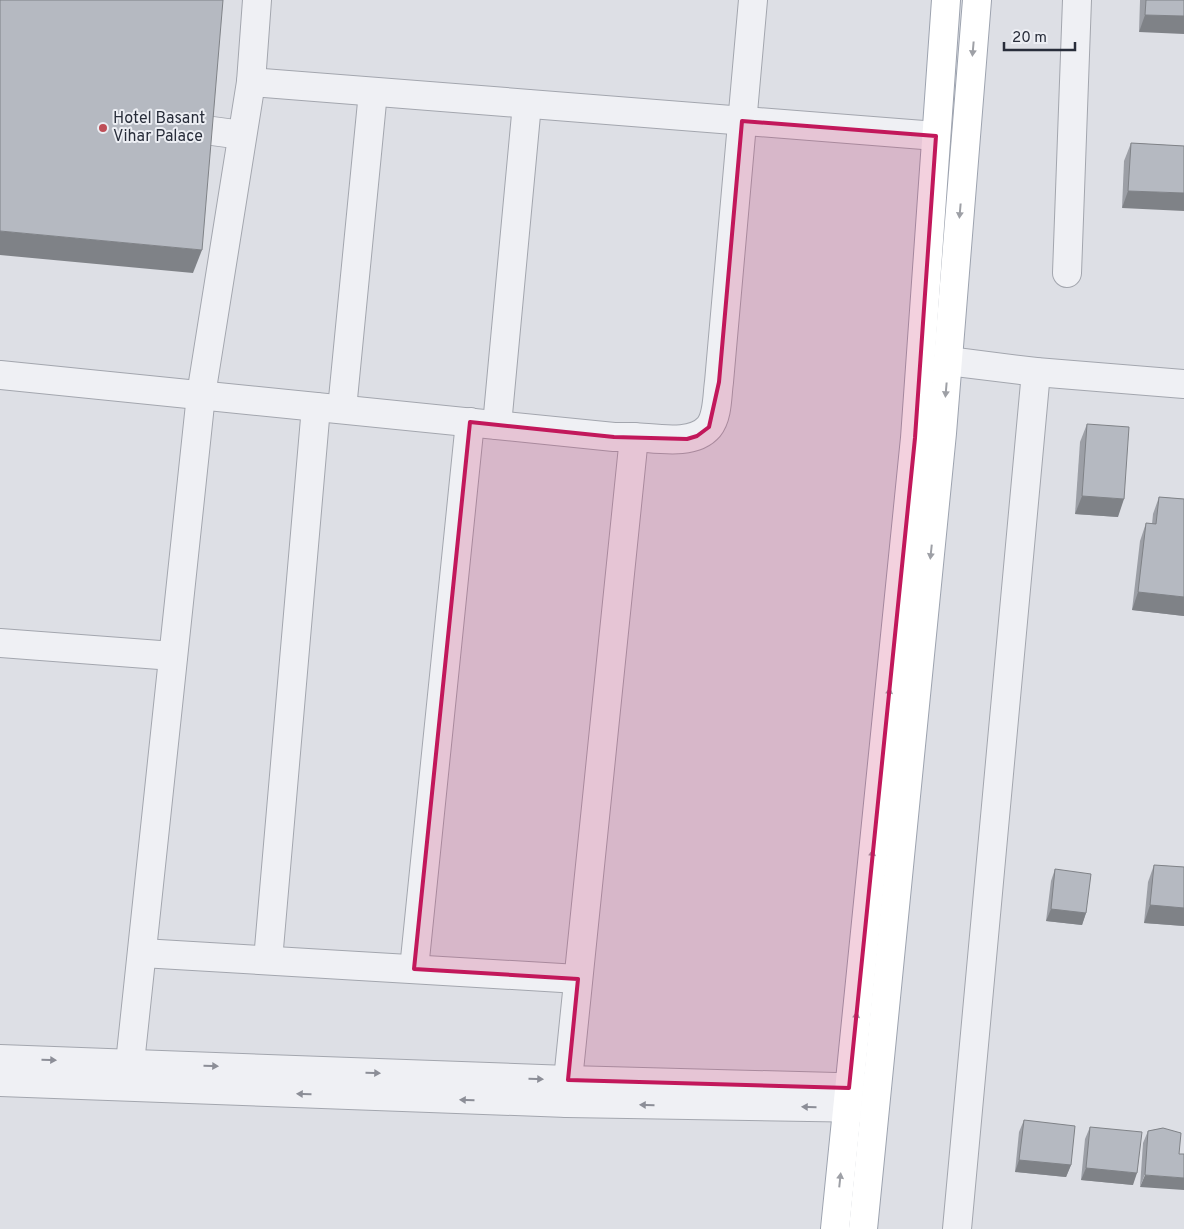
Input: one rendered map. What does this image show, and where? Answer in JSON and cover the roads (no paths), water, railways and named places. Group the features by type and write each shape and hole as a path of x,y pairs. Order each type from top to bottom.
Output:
{"main road":[{"path":"835,1229 915,438 946,0"},
{"path":"863,1229 948,361 977,0"},
{"path":"920,362 948,361"}],"street":[{"path":"130,1063 201,395 251,82 257,0"},
{"path":"0,374 614,437 687,439 697,436 709,427 714,414 719,382 753,0"},
{"path":"1067,273 1077,0"},
{"path":"251,82 936,136"},
{"path":"268,960 329,408 373,92"},
{"path":"497,425 527,104"},
{"path":"152,126 176,126 242,135"},
{"path":"948,361 1036,372 1184,384"},
{"path":"957,1229 1036,372"},
{"path":"414,969 470,422"},
{"path":"567,1092 634,437"},
{"path":"0,643 173,656"},
{"path":"142,953 578,979"},
{"path":"0,1058 130,1063 567,1092"},
{"path":"0,1082 876,1098"}],"place":[{"name":"Hotel Basant Vihar Palace","path":"103,128"}]}
